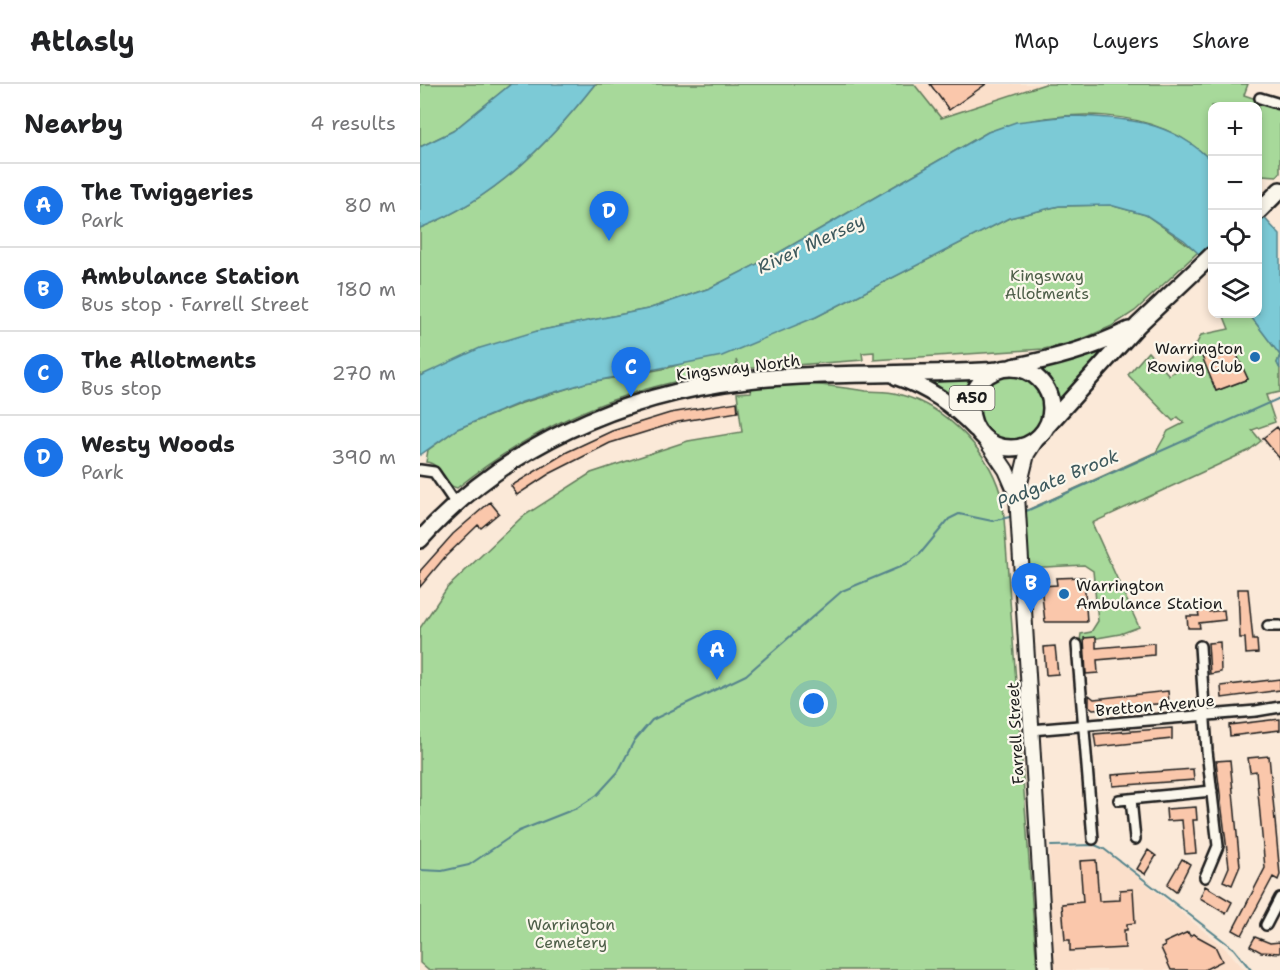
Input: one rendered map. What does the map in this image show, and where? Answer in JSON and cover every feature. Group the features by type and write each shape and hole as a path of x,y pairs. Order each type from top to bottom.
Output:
{"main road":[{"path":"1262,207 1280,190"},
{"name":"Kingsway North","path":"1041,433 1138,325 1208,259"},
{"name":"Kingsway North","path":"420,540 456,504 496,472 539,444 597,416 633,403 707,386 748,380 1002,369 1075,353 1100,344 1138,325"},
{"name":"A50","path":"1002,369 1031,374 1044,387 1050,405 1041,433 1029,444 1006,448 982,436 973,421 972,396 978,385 1002,369"},
{"name":"Kingsway North","path":"888,374 933,392 955,407 982,436"}],"street":[{"path":"1260,98 1280,104"},
{"name":"Farrell Street","path":"1041,433 1027,454 1017,498 1046,970"},
{"name":"Farrell Street","path":"982,436 1006,470 1017,498"},
{"path":"420,470 434,472 456,504"},
{"path":"1268,626 1280,626"},
{"path":"1077,645 1093,839"},
{"path":"1200,646 1204,716 1218,846 1204,877"},
{"name":"Bretton Avenue","path":"1031,730 1204,716 1280,707"},
{"path":"1119,800 1212,790"},
{"path":"1131,799 1135,839"},
{"path":"1280,898 1268,921 1280,921"}],"shaded area":[{"path":"914,84 1045,84 941,118"},
{"path":"1050,847 1104,849 1227,950 1245,970 1053,970 1048,902"}],"green space":[{"path":"420,84 511,84 453,131 420,147"},
{"path":"595,84 914,84 941,118 1045,84 1248,84 1244,95 1280,107 1280,173 1277,176 1262,175 1262,102 1208,102 1208,159 1189,143 1164,129 1136,120 1076,115 1016,124 988,132 775,255 710,288 648,309 538,331 420,376 420,228 472,202 495,186 538,149"},
{"name":"Kingsway Allotments","path":"1110,205 1146,215 1198,252 1135,311 1112,326 1078,341 1044,349 874,360 874,352 862,353 863,360 740,369 736,360 738,371 661,385 589,409 554,425 488,465 457,488 448,483 436,466 426,462 428,450 457,429 522,403 585,383 668,368 816,317 1009,218 1059,206"},
{"path":"1225,318 1252,318 1280,355 1277,363 1280,369 1280,392 1266,395 1275,422 1252,430 1261,441 1248,451 1092,523 1139,627 1120,634 1080,641 1081,634 1091,632 1098,621 1093,571 1084,565 1026,568 1023,512 1156,452 1168,431 1184,423 1178,417 1173,421 1128,375 1148,352 1169,375 1192,359 1192,353 1201,335 1229,329","holes":["1234,351 1248,379 1216,391 1210,374 1231,366 1226,354"]},
{"path":"1116,342 1055,405 1047,381 1031,367"},
{"path":"1010,375 1023,378 1033,385 1040,395 1043,408 1040,421 1033,431 1023,438 1010,441 997,438 987,431 980,421 977,408 980,395 987,385 997,378"},
{"path":"976,376 964,410 919,380"},
{"name":"Warrington Cemetery","path":"802,384 890,392 916,400 951,421 966,435 979,451 998,485 1003,504 1037,970 428,970 420,963 420,628 447,588 522,517 591,473 688,441 742,432 737,393 751,392 752,386"}],"water":[{"path":"511,84 595,84 558,129 517,168 472,202 420,228 420,147 453,131"},
{"name":"River Mersey","path":"1068,116 1127,120 1164,129 1197,148 1208,158 1208,262 1184,240 1146,215 1110,205 1059,206 1009,218 816,317 722,356 585,383 522,402 457,429 420,455 420,376 480,348 537,331 648,309 710,288 775,255 988,132 1016,122"},
{"path":"1262,215 1280,235 1280,355 1252,318 1262,318"}],"building":[{"path":"930,84 986,84 949,110"},
{"name":"Warrington Rowing Club","path":"1216,348 1219,357 1235,351 1248,379 1216,391 1201,354"},
{"path":"737,402 738,412 678,422 610,443 549,474 517,495 511,486 567,452 612,431 670,413"},
{"path":"1277,427 1280,431 1280,459 1263,438"},
{"path":"490,502 499,513 481,528 478,525 445,557 420,587 420,571 453,534"},
{"name":"Warrington Ambulance Station","path":"1084,577 1087,622 1045,622 1041,586 1057,585 1056,578"},
{"path":"1238,589 1248,589 1253,640 1257,640 1258,653 1246,654 1245,638 1240,638"},
{"path":"1209,610 1209,612 1224,610 1225,620 1199,623 1200,628 1188,628 1187,616 1199,616 1198,611"},
{"path":"1096,637 1096,648 1154,643 1154,655 1097,660 1098,673 1086,674 1084,638"},
{"path":"1220,642 1221,672 1210,674 1208,643"},
{"path":"1055,646 1058,674 1046,675 1044,647"},
{"path":"1280,679 1280,690 1222,698 1221,686"},
{"path":"1168,691 1169,703 1093,709 1089,706 1089,695 1094,699"},
{"path":"1280,719 1280,730 1230,736 1229,725"},
{"path":"1172,728 1172,739 1096,747 1094,734"},
{"path":"1269,756 1280,875 1278,880 1273,877 1242,935 1233,930 1265,868 1256,771 1250,772 1248,758"},
{"path":"1230,760 1240,866 1232,885 1223,881 1229,867 1216,761"},
{"path":"1193,769 1194,780 1113,786 1112,775"},
{"path":"1196,807 1197,820 1193,820 1196,853 1185,854 1182,820 1167,821 1166,809"},
{"path":"1148,850 1156,856 1145,874 1137,869"},
{"path":"1182,859 1190,864 1176,892 1167,885"},
{"path":"1096,860 1099,901 1120,900 1120,890 1133,889 1135,923 1127,924 1127,930 1124,930 1125,948 1070,951 1070,940 1065,940 1062,904 1083,902 1080,861"},
{"path":"1205,886 1232,902 1226,914 1200,898"},
{"path":"1188,932 1190,936 1193,934 1215,946 1222,961 1204,970 1171,970 1161,948 1165,946 1164,943"},
{"path":"1255,937 1270,943 1280,942 1280,953 1261,952 1250,946"}],"waterway":[{"name":"Padgate Brook","path":"1022,513 1280,398"},
{"name":"Padgate Brook","path":"420,870 442,871 469,865 519,831 577,808 597,795 618,772 634,741 652,720 746,675 842,591 907,564 920,554 949,519 959,514 992,521 1014,516"},
{"path":"1051,846 1095,845 1104,849 1234,949 1251,970"}],"place":[{"name":"Westy Woods","path":"609,241"},
{"name":"Warrington Rowing Club","path":"1255,357"},
{"name":"The Allotments","path":"631,397"},
{"name":"Warrington Ambulance Station","path":"1064,594"},
{"name":"Ambulance Station","path":"1031,613"},
{"name":"The Twiggeries","path":"717,680"}]}
